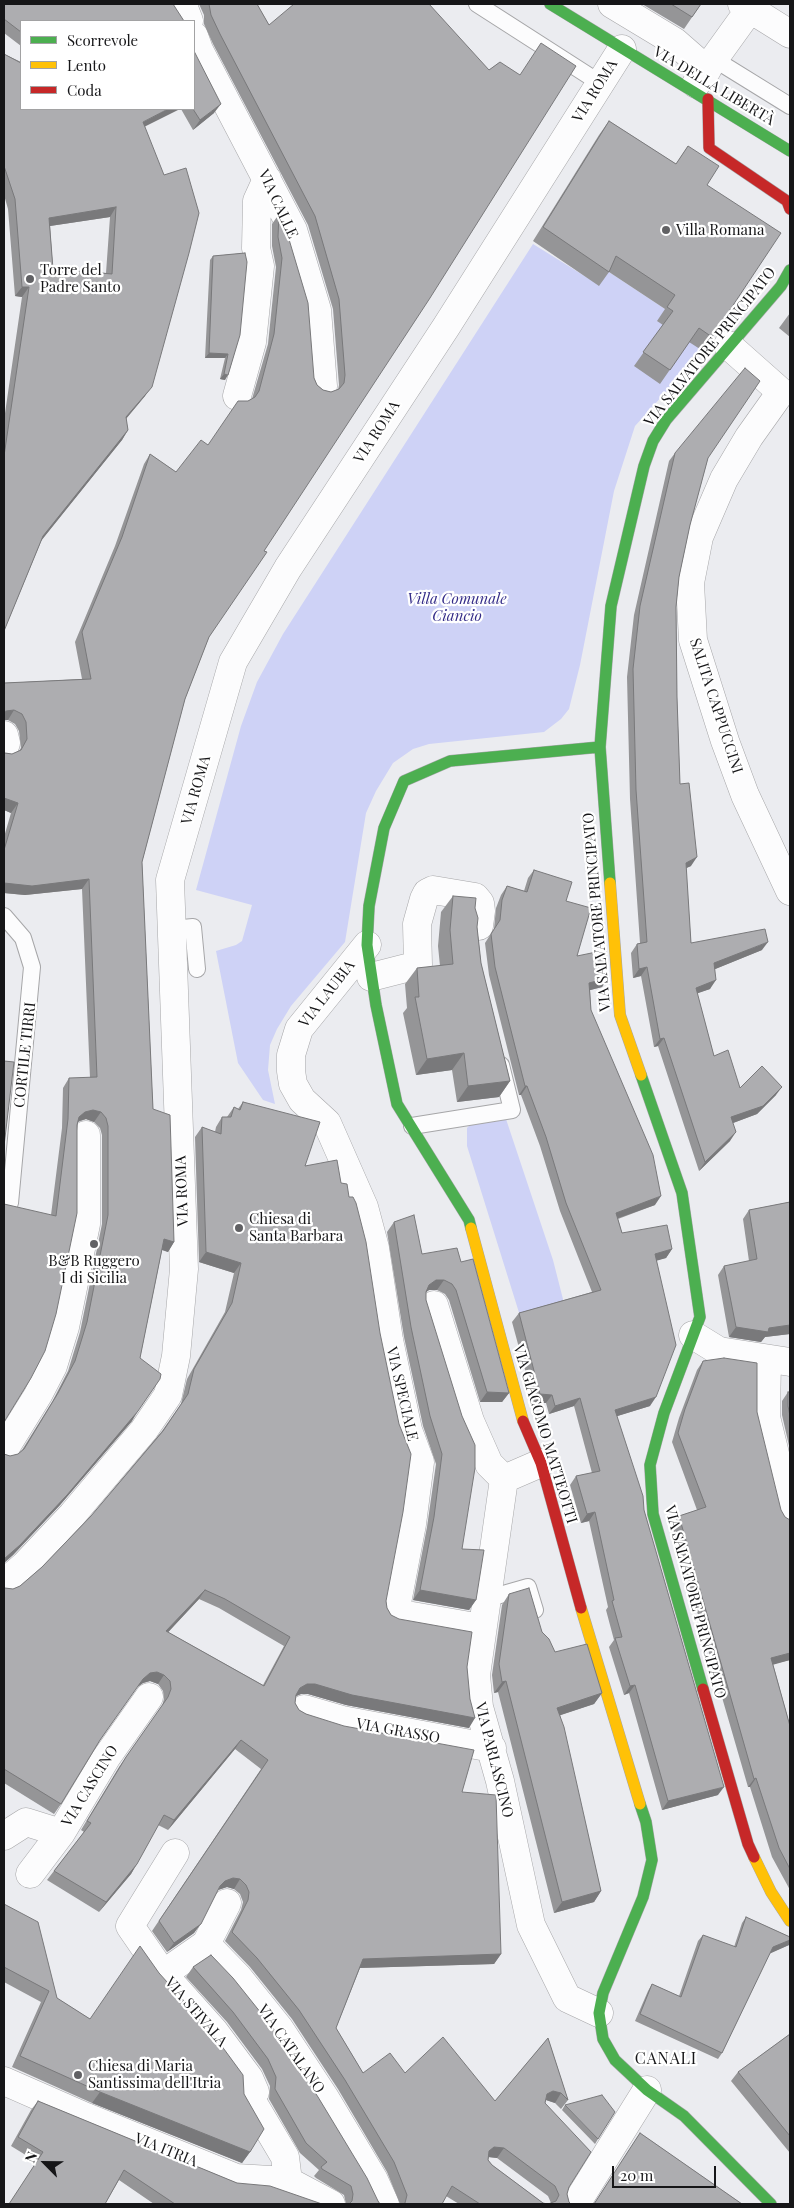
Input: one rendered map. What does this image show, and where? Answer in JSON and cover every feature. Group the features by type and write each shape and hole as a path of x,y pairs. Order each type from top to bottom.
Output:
{"main road":[{"name":"VIA DELLA LIBERTÀ","path":"550,4 622,49 705,79 790,150"},
{"path":"705,79 709,148 787,201 790,209"},
{"name":"VIA SALVATORE PRINCIPATO","path":"790,270 781,286 728,345 666,420 653,441 644,466 611,606 600,747 620,1014 682,1193 700,1317 664,1413 650,1464 653,1514 748,1844 771,1892 790,1921"},
{"name":"VIA GIACOMO MATTEOTTI","path":"600,747 450,762 404,781 384,828 369,906 367,944 371,977 397,1104 469,1220 524,1425 541,1464 646,1822 652,1860 643,1897 603,1993 599,2013 603,2039 615,2060 647,2090 684,2116 771,2204"}],"street":[{"path":"612,4 675,42 705,79 746,6 790,34"},
{"name":"VIA CALLE","path":"195,40 198,50 293,230 317,310 323,386"},
{"name":"VIA ROMA","path":"4,1583 24,1566 72,1514 144,1430 168,1395 176,1356 184,1269 170,880 233,662 288,568 440,335 622,49"},
{"path":"237,396 252,342 260,266 256,248 257,201 267,179"},
{"name":"SALITA CAPPUCCINI","path":"728,345 781,392 748,438 724,479 699,537 690,583 693,640 725,741 745,795 790,892"},
{"path":"4,734 6,743 4,748"},
{"path":"371,977 418,965 417,924 424,899 427,893 433,890 475,897 480,903 481,911 477,934"},
{"name":"VIA LAUBIA","path":"327,1123 302,1100 293,1084 291,1054 298,1029 367,944"},
{"name":"VIA SPECIALE","path":"327,1123 364,1207 375,1248 389,1340 408,1430 420,1462 412,1524 395,1613 482,1628"},
{"path":"4,1450 38,1395 53,1366 65,1327 86,1224 86,1135"},
{"path":"434,1305 470,1421 489,1464 504,1479 541,1464"},
{"path":"693,1336 719,1351 779,1360 766,1417 790,1515"},
{"name":"VIA PARLASCINO","path":"504,1479 476,1675 479,1707 492,1748 531,1926 567,1998 599,2013"},
{"name":"VIA CASCINO","path":"30,1874 61,1833 106,1758 149,1697"},
{"name":"VIA GRASSO","path":"304,1709 342,1720 492,1748"},
{"path":"4,1836 26,1822 61,1833"},
{"name":"VIA STIVALA","path":"175,1853 130,1926 162,1974 214,2031 249,2078 255,2092 250,2098 285,2157 288,2181"},
{"path":"162,1974 206,1944 227,1903"},
{"name":"VIA CATALANO","path":"206,1944 238,1977 279,2028 325,2098 374,2180 385,2204"},
{"name":"VIA ITRIA","path":"4,2081 86,2117 236,2178 288,2181 330,2204"},
{"path":"576,2204 594,2157 647,2090"}],"lane":[{"path":"476,4 600,83"},
{"path":"705,79 790,106"},
{"name":"CORTILE TIRRI","path":"4,916 23,938 32,967 10,1203"},
{"path":"172,928 193,927 197,969"},
{"path":"412,1126 512,1110 498,1053"},
{"path":"486,1599 528,1587 539,1622"}],"green space":[{"name":"Villa Comunale Ciancio","path":"533,244 599,285 606,270 665,309 703,351 635,426 614,491 580,665 569,709 561,719 544,732 429,744 413,749 393,763 376,791 366,813 345,942 291,1006 270,1045 268,1070 275,1104 263,1100 238,1063 216,951 236,945 242,941 252,905 196,890 241,726 257,682 283,634"},
{"path":"505,1116 553,1260 565,1307 521,1319 467,1146 467,1128 471,1124"}],"building":[{"path":"4,4 173,4 183,20 20,20 20,31 4,19"},
{"path":"209,4 257,4 269,25 294,4 429,4 489,70 500,62 520,75 541,43 576,66 430,298 264,551 267,552 209,637 185,699 142,862 153,1109 170,1115 174,1242 164,1239 140,1358 161,1374 160,1379 138,1411 67,1495 20,1545 4,1559 4,1454 10,1456 18,1454 24,1449 75,1361 87,1322 108,1215 108,1126 106,1118 101,1112 93,1110 85,1112 79,1117 77,1125 77,1213 56,1314 45,1351 4,1422 4,1204 56,1216 68,1119 69,1078 97,1077 89,879 32,886 4,883 4,850 18,803 4,798 4,752 12,754 21,750 27,739 26,722 22,714 14,710 4,712 4,683 91,679 82,632 122,537 150,454 176,472 201,440 208,445 238,401 248,401 255,397 259,391 274,334 282,258 278,237 279,214 285,226 308,303 314,378 317,385 323,390 331,392 339,389 344,383 339,299 315,216 220,34 211,15"},
{"path":"671,4 701,4 692,17"},
{"path":"195,53 221,104 200,120 194,110"},
{"path":"4,54 20,62 20,110 166,110 143,122 164,175 186,168 199,213 152,387 126,417 128,430 43,536 4,631 4,456 29,287 22,287 15,199 4,166","holes":["116,207 112,274 53,269 49,218"]},
{"path":"609,121 676,164 688,146 719,166 707,185 781,233 712,337 699,328 670,370 643,352 673,311 667,307 675,295 616,256 609,272 543,227"},
{"path":"245,253 247,262 240,335 228,375 224,374 228,354 209,353 213,256"},
{"path":"745,368 760,381 708,458 690,525 679,577 676,607 680,784 689,783 697,857 686,863 691,943 765,929 768,942 714,963 716,980 696,988 714,1056 728,1050 740,1088 762,1066 782,1087 763,1106 731,1117 736,1132 705,1162 664,1038 660,1039 647,967 639,969 637,944 647,942 636,790 633,669 640,606 675,453"},
{"path":"534,870 572,882 566,901 591,908 577,956 606,950 608,978 589,983 591,1010 653,1155 661,1196 616,1213 622,1233 667,1225 672,1249 655,1254 676,1345 656,1397 615,1410 643,1496 644,1510 724,1787 668,1801 635,1685 630,1686 615,1638 622,1637 612,1601 614,1600 595,1512 587,1514 576,1476 600,1471 580,1398 555,1406 552,1395 540,1394 519,1313 601,1290 566,1203 546,1137 527,1086 525,1086 495,967 491,934 500,920 502,900 507,886 527,892"},
{"path":"453,896 476,898 475,908 478,918 477,927 481,963 510,1081 468,1086 464,1053 427,1059 415,997 419,997 417,968 453,964 450,930"},
{"path":"4,1061 14,1062 4,1146"},
{"path":"243,1102 320,1122 305,1166 337,1160 341,1183 347,1184 349,1197 353,1197 356,1203 366,1242 380,1333 399,1424 411,1454 403,1512 386,1601 387,1608 391,1615 399,1619 472,1632 467,1667 470,1699 475,1718 352,1695 315,1684 307,1684 300,1688 296,1695 295,1703 299,1710 306,1714 344,1726 474,1750 462,1792 496,1795 501,1954 363,1959 336,2028 363,2073 390,2053 405,2073 443,2037 495,2101 548,2038 568,2100 561,2093 553,2091 547,2094 545,2103 591,2152 569,2187 567,2194 571,2204 548,2204 556,2201 559,2195 555,2186 504,2148 494,2147 489,2151 488,2160 492,2165 547,2204 480,2204 452,2186 442,2204 403,2204 407,2195 394,2162 345,2080 299,2010 257,1958 232,1932 248,1900 249,1892 246,1885 240,1879 233,1878 225,1881 220,1886 201,1924 174,1943 159,1921 268,1760 241,1740 174,1820 164,1815 137,1864 106,1902 54,1871 91,1823 87,1821 126,1757 168,1697 171,1689 170,1681 164,1675 157,1672 150,1673 143,1679 100,1740 61,1804 4,1769 4,1587 13,1589 20,1586 42,1567 91,1516 163,1431 188,1394 194,1369 232,1303 241,1263 206,1252 202,1127 221,1134 222,1117 231,1117 234,1107 240,1110","holes":["205,1590 225,1599 290,1637 264,1686 166,1631"]},
{"path":"790,1202 790,1325 769,1328 768,1332 736,1327 724,1266 757,1259 749,1210"},
{"path":"414,1215 422,1254 457,1248 461,1262 473,1259 509,1393 487,1392 456,1290 452,1284 444,1280 436,1280 429,1285 426,1292 426,1300 462,1416 475,1445 475,1468 462,1549 484,1550 476,1600 420,1590 434,1517 442,1454 430,1416 411,1327 394,1222"},
{"path":"724,1358 757,1363 757,1412 781,1510 785,1517 790,1520 790,1653 771,1658 790,1726 790,1869 779,1848 756,1778 754,1779 679,1516 706,1507 678,1433 703,1361"},
{"path":"788,1392 790,1392 790,1416 788,1406"},
{"path":"529,1588 542,1632 549,1639 555,1652 587,1644 602,1693 557,1708 564,1727 601,1891 562,1902 506,1681 502,1682 499,1664 509,1594"},
{"path":"4,1904 38,1922 57,1998 90,2019 140,1946 159,1973 210,2030 243,2075 244,2094 264,2129 250,2152 100,2092 20,2056 49,1991 4,1967"},
{"path":"746,1917 790,1937 790,1940 773,1947 722,2053 640,2014 652,1984 681,1997 703,1935 736,1947"},
{"path":"211,1955 233,1978 273,2028 318,2097 367,2178 380,2204 349,2204 352,2201 353,2194 351,2186 322,2169 321,2167 327,2162 306,2143 275,2089 276,2077 268,2059 233,2012 193,1967"},
{"path":"790,2034 790,2136 738,2072"},
{"path":"602,2095 615,2112 598,2139 565,2105"},
{"path":"38,2101 237,2183 270,2186 322,2204 175,2204 124,2170 105,2204 9,2204 43,2152 18,2137"},
{"path":"640,2133 742,2204 594,2204"}],"traffic: fast":[{"path":"550,4 790,151"},
{"path":"610,883 600,747 611,606 644,466 653,441 666,420 781,286 790,270"},
{"path":"471,1228 469,1220 397,1104 376,1005 367,945 369,906 384,828 404,781 450,761 600,747"},
{"path":"641,1075 682,1193 700,1317 664,1413 650,1465 653,1514 703,1689"},
{"path":"640,1804 646,1822 652,1860 643,1897 603,1993 599,2013 603,2039 615,2060 647,2090 684,2116 771,2204"}],"traffic: slow":[{"path":"610,883 620,1015 641,1075"},
{"path":"471,1228 523,1421"},
{"path":"581,1608 640,1804"},
{"path":"754,1857 771,1892 790,1921"}],"traffic: jam":[{"path":"708,99 709,148 787,201 790,209"},
{"path":"523,1421 541,1463 581,1608"},
{"path":"703,1689 748,1844 754,1857"}],"place":[{"name":"Villa Romana","path":"666,230"},
{"name":"Torre del Padre Santo","path":"30,279"},
{"name":"Chiesa di Santa Barbara","path":"239,1228"},
{"name":"B&B Ruggero I di Sicilia","path":"94,1244"},
{"name":"Chiesa di Maria Santissima dell'Itria","path":"78,2075"}],"district":[{"name":"CANALI","path":"666,2059"}]}
